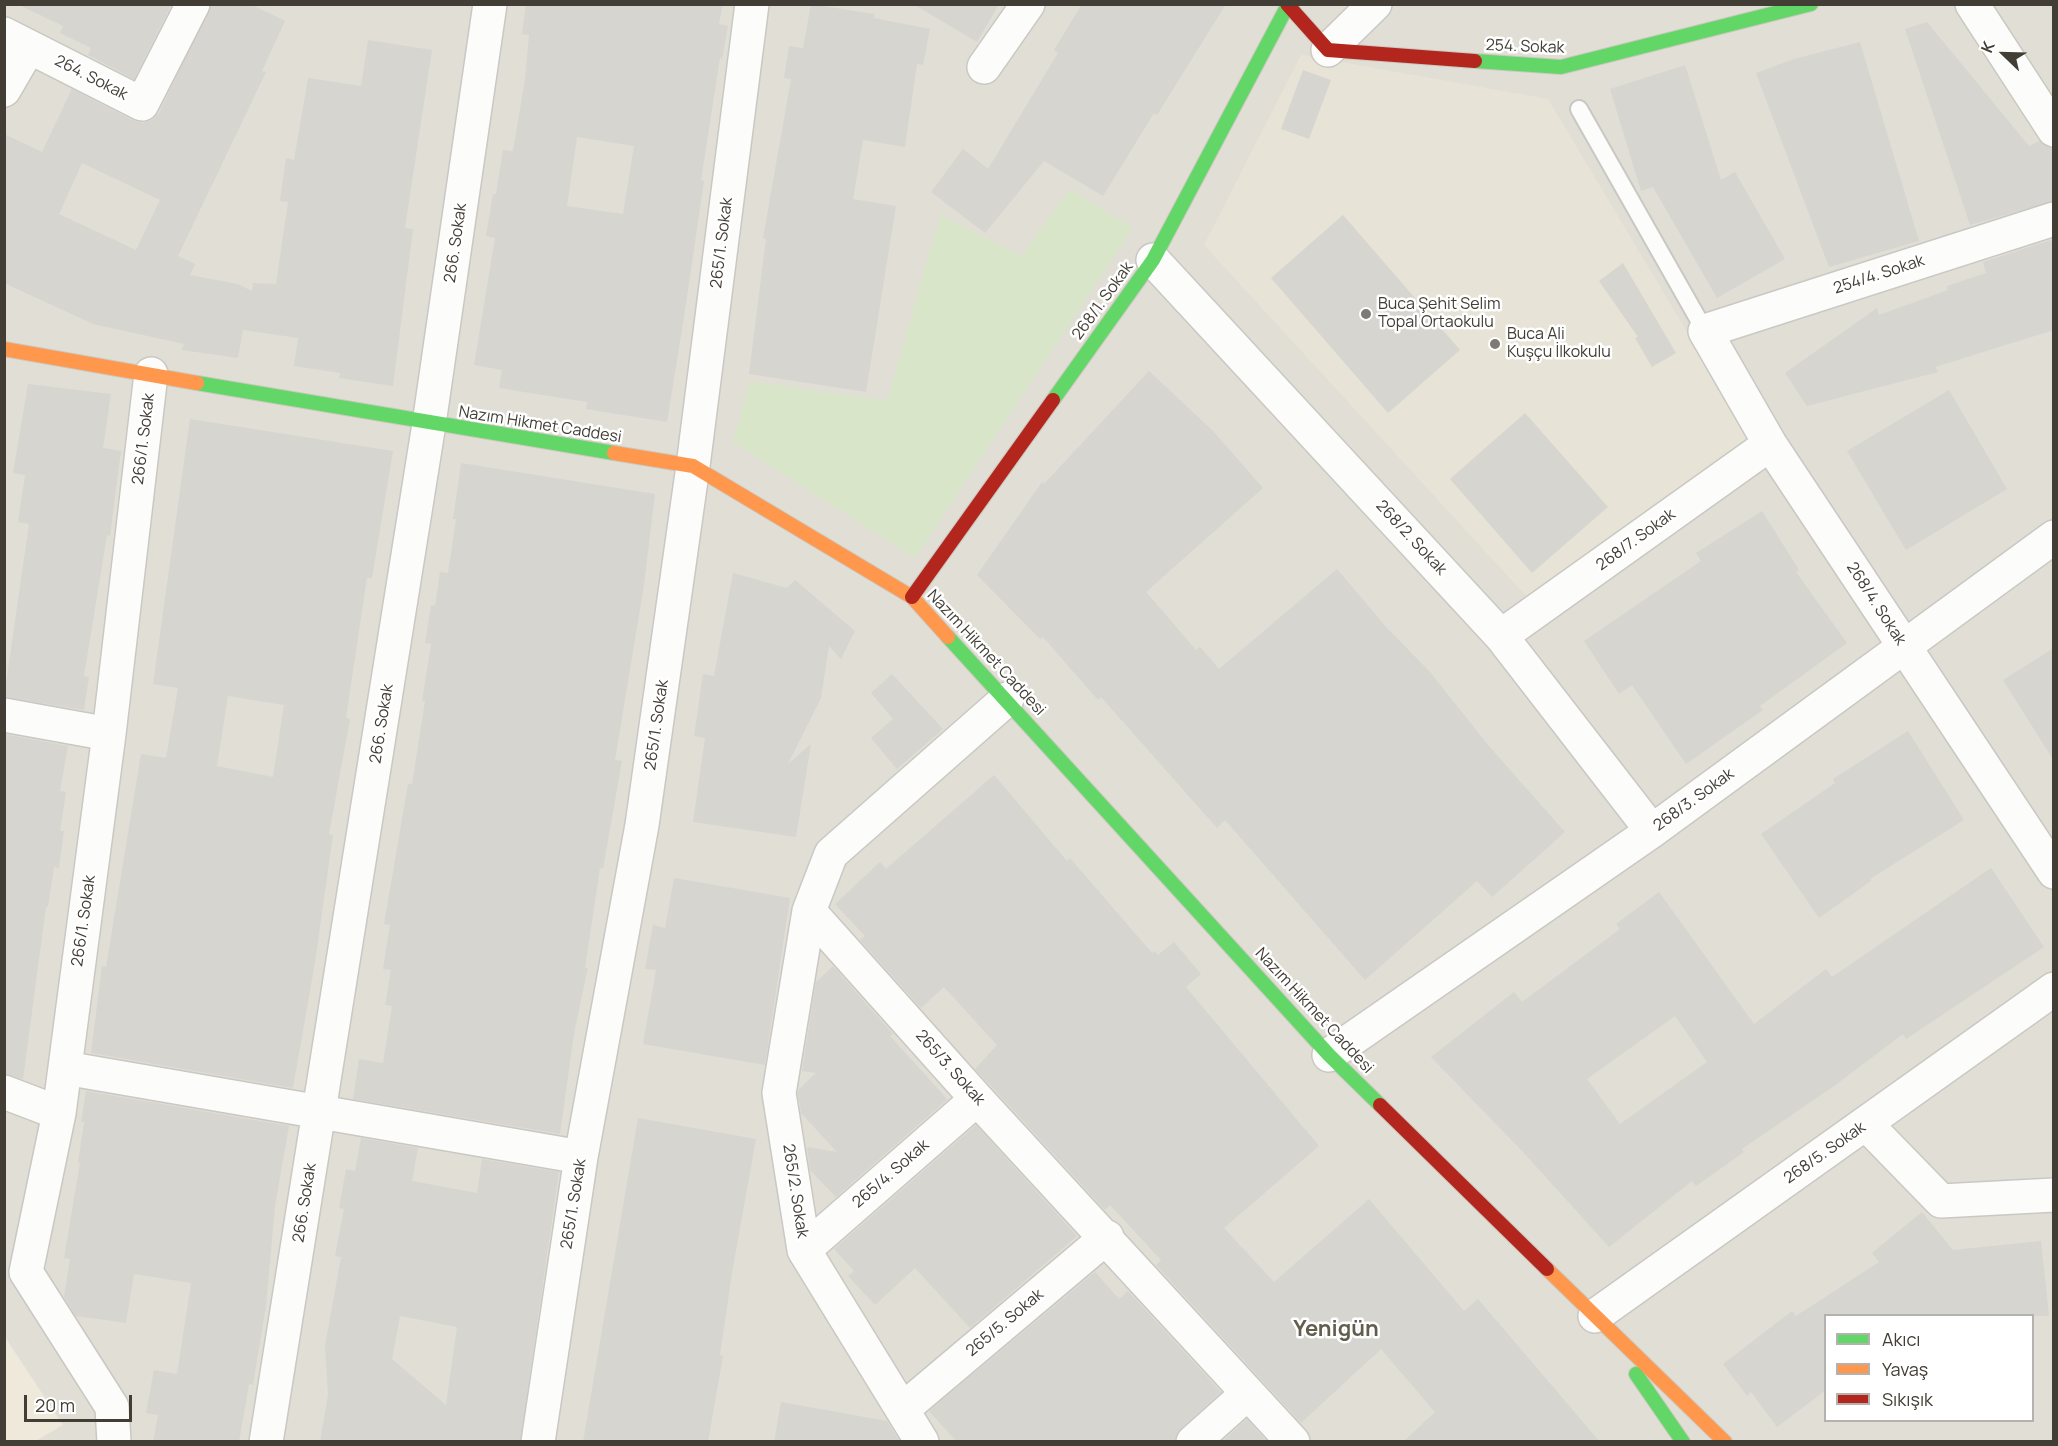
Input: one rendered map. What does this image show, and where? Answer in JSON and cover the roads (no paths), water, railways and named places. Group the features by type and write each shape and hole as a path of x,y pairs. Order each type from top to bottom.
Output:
{"main road":[{"name":"254. Sokak","path":"1328,50 1561,68 1812,4"},
{"path":"1288,5 1328,50"},
{"name":"268/1. Sokak","path":"912,597 1153,260 1288,5"},
{"name":"Nazım Hikmet Caddesi","path":"4,349 429,424 693,466 912,597 1329,1055 1725,1442"},
{"name":"Nazım Hikmet Caddesi","path":"1595,1316 1683,1442"}],"street":[{"name":"264. Sokak","path":"17,41 142,104 193,4"},
{"name":"266. Sokak","path":"266,1442 429,424 490,4"},
{"name":"265/1. Sokak","path":"538,1442 581,1157 642,825 693,466 752,4"},
{"path":"984,67 1028,4"},
{"path":"1328,50 1375,4"},
{"path":"1972,4 2054,130"},
{"path":"4,90 17,41"},
{"name":"254/4. Sokak","path":"1705,332 2054,219"},
{"name":"268/2. Sokak","path":"1153,260 1501,636 1652,831"},
{"name":"268/4. Sokak","path":"1705,332 1770,444 2053,870"},
{"name":"266/1. Sokak","path":"114,1442 112,1407 26,1272 59,1113 109,734 151,374"},
{"name":"268/7. Sokak","path":"1501,636 1770,444"},
{"name":"268/3. Sokak","path":"1329,1055 1652,831 2054,537"},
{"path":"810,911 831,854 1007,699"},
{"path":"4,715 109,734"},
{"name":"265/3. Sokak","path":"810,911 977,1099 1293,1442"},
{"name":"265/2. Sokak","path":"810,911 779,1093 804,1250 922,1442"},
{"name":"268/5. Sokak","path":"1595,1316 2054,989"},
{"path":"65,1068 581,1157"},
{"path":"4,1092 59,1113"},
{"name":"265/4. Sokak","path":"804,1250 977,1099"},
{"path":"1866,1124 1941,1201 2054,1195"},
{"name":"265/5. Sokak","path":"903,1409 1107,1238"},
{"path":"1193,1442 1248,1392"}],"lane":[{"path":"1579,109 1705,332"}],"place":[{"name":"Buca Şehit Selim Topal Ortaokulu","path":"1366,314"},
{"name":"Buca Ali Kuşçu İlkokulu","path":"1495,344"}],"district":[{"name":"Yenigün","path":"1336,1330"}]}
